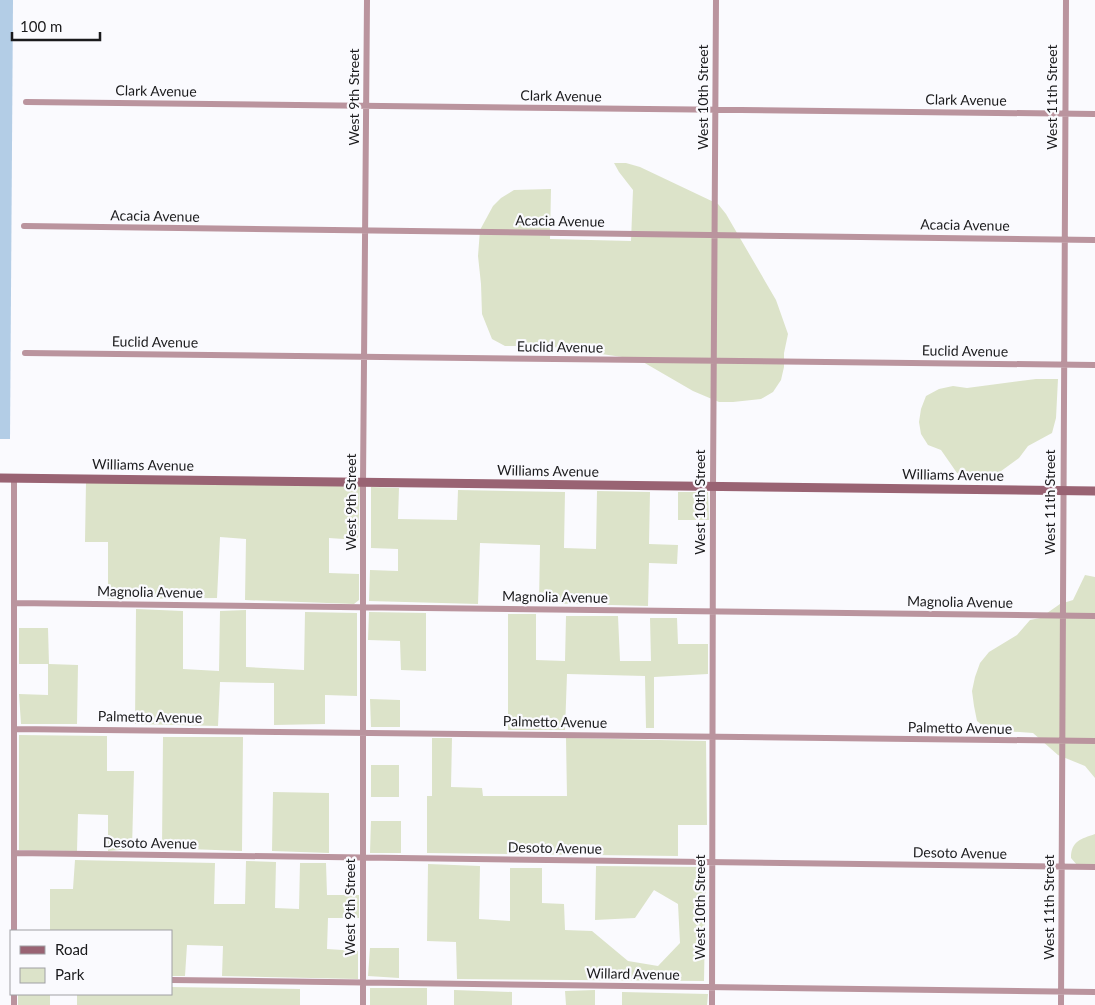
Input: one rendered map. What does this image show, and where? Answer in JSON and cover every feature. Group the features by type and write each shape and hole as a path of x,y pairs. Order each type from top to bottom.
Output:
{"street":[{"name":"West 9th Street","path":"363,1005 363,482 367,0"},
{"name":"West 10th Street","path":"712,1005 716,0"},
{"name":"West 11th Street","path":"1061,1005 1062,490 1066,0"},
{"name":"Clark Avenue","path":"26,102 1095,114"},
{"name":"Acacia Avenue","path":"24,226 1095,240"},
{"name":"Euclid Avenue","path":"25,353 1095,365"},
{"name":"Williams Avenue","path":"0,478 1095,491"},
{"path":"14,478 14,930"},
{"name":"Magnolia Avenue","path":"14,603 1095,616"},
{"name":"Palmetto Avenue","path":"14,729 1095,741"},
{"name":"Desoto Avenue","path":"14,854 1095,867"},
{"name":"Willard Avenue","path":"172,980 1095,992"}],"green space":[{"path":"614,163 626,163 640,167 718,204 726,214 776,300 788,334 781,380 773,392 761,399 719,402 693,391 643,362 629,358 546,346 505,346 492,339 482,314 478,256 480,230 493,206 501,198 514,190 551,189 550,239 631,241 633,190"},
{"path":"1036,379 1058,379 1056,418 1052,433 1028,446 1019,458 997,474 969,478 957,473 941,450 928,445 921,434 919,422 926,396 939,389 953,386 967,388"},
{"path":"86,482 360,486 358,540 329,538 329,573 359,574 359,600 354,604 245,600 246,539 220,537 217,598 108,599 108,542 85,542"},
{"path":"371,487 399,488 398,519 457,520 458,490 565,492 564,548 596,549 597,491 650,492 649,544 678,545 677,564 649,563 648,606 539,603 540,545 480,543 478,604 369,601 370,570 398,571 398,549 371,548"},
{"path":"678,492 708,492 709,520 678,520"},
{"path":"1085,575 1095,577 1095,778 1085,766 1058,755 1033,733 988,730 977,721 972,691 980,663 989,652 1017,635 1030,620 1040,618 1060,604 1073,600"},
{"path":"136,609 183,611 183,669 219,671 220,611 246,610 246,667 304,670 305,612 357,613 357,696 325,695 325,724 274,725 274,683 220,682 218,726 135,724"},
{"path":"369,612 426,613 426,671 401,670 400,641 368,640"},
{"path":"508,614 536,614 536,660 565,661 566,616 618,616 620,661 651,661 650,618 677,618 678,644 708,644 708,674 654,677 654,728 646,728 645,676 567,674 565,730 508,730"},
{"path":"19,628 48,628 49,664 78,665 77,724 21,724 19,694 48,695 48,664 19,664"},
{"path":"370,699 400,700 400,727 371,727"},
{"path":"19,735 107,736 107,771 134,771 132,849 108,851 108,815 78,814 77,851 19,850"},
{"path":"163,737 243,737 242,851 162,848"},
{"path":"432,738 452,738 451,787 482,788 483,796 567,796 566,738 706,741 707,825 678,825 678,856 427,853 427,796 432,796"},
{"path":"371,765 399,765 399,797 371,797"},
{"path":"273,792 329,793 329,853 272,851"},
{"path":"371,821 401,821 401,853 370,853"},
{"path":"1095,834 1095,865 1077,865 1071,858 1071,852 1075,844 1081,839"},
{"path":"75,860 215,863 214,904 245,904 246,861 276,862 275,908 299,909 300,863 326,863 327,895 359,895 359,918 328,918 327,949 358,951 358,979 222,976 223,946 187,945 185,976 172,976 172,930 50,930 50,889 73,889"},
{"path":"428,864 480,866 479,919 510,921 510,868 542,868 542,903 564,904 565,930 592,931 628,961 658,966 680,943 678,904 654,890 635,918 595,920 596,866 706,867 704,981 457,979 456,942 427,941"},
{"path":"370,948 399,948 399,978 368,976"},
{"path":"172,987 300,989 300,1005 77,1005 77,995 172,995"},
{"path":"370,988 427,988 427,1005 370,1005"},
{"path":"454,990 512,992 512,1005 454,1005"},
{"path":"595,990 595,1005 566,1005 565,991"},
{"path":"622,992 708,994 707,1005 622,1005"},
{"path":"18,995 50,995 50,1005 18,1005"}],"water":[{"path":"0,0 13,0 10,439 0,439"}]}
